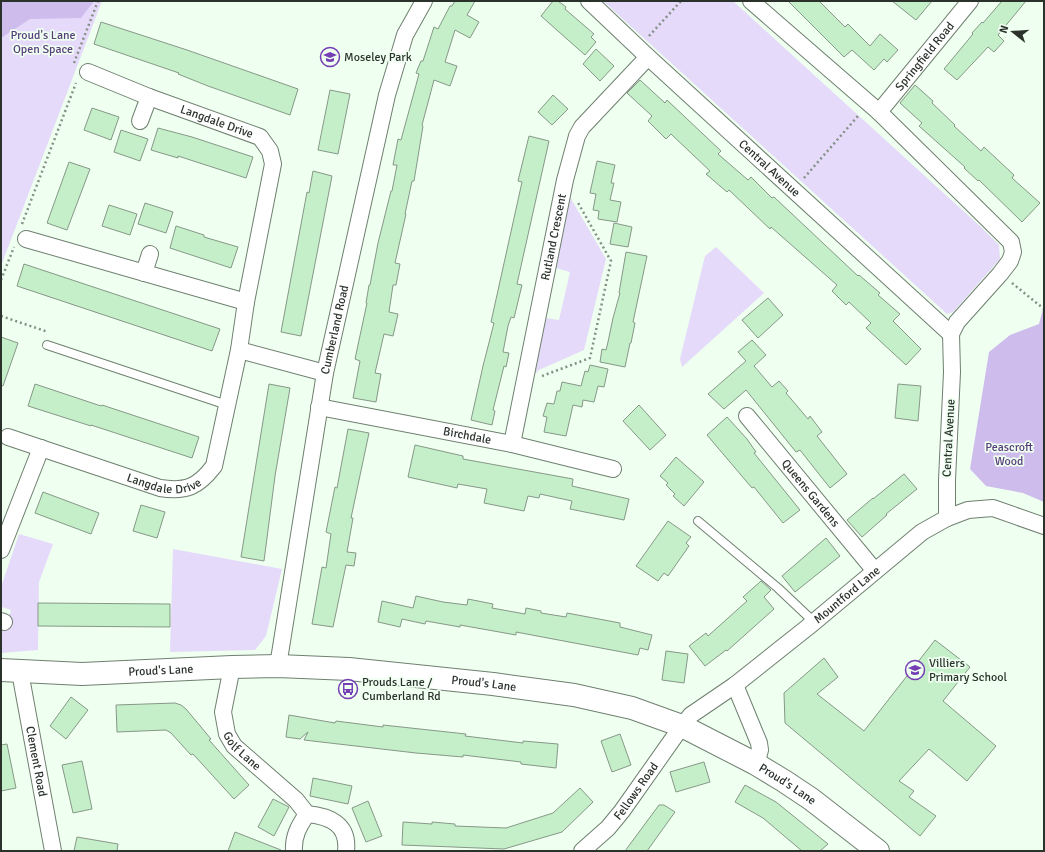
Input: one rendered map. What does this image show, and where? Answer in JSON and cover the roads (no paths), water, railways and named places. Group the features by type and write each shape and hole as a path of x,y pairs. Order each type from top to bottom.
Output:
{"street":[{"name":"Cumberland Road","path":"278,666 325,373 387,94 406,35 424,1"},
{"name":"Central Avenue","path":"589,1 951,334 952,372 946,480 947,518"},
{"path":"751,1 874,108 1011,242 1013,252 1010,261 957,322 951,334"},
{"name":"Springfield Road","path":"874,108 970,1"},
{"name":"Rutland Crescent","path":"512,444 565,180 577,136 582,127 643,52"},
{"name":"Langdale Drive","path":"8,437 160,488 175,491 191,487 205,477 214,466 238,350 273,164 270,151 260,137 81,72"},
{"path":"140,121 148,97"},
{"path":"20,237 246,302"},
{"path":"144,273 150,254"},
{"path":"238,350 325,373"},
{"name":"Birchdale","path":"319,407 512,444 613,469"},
{"name":"Queens Gardens","path":"747,416 875,570"},
{"path":"1,550 41,448"},
{"name":"Mountford Lane","path":"682,726 691,715 735,685 814,622 922,532 947,518 968,510 993,508 1044,526"},
{"name":"Proud's Lane","path":"11,671 82,674 278,666 349,669 574,694 632,708 682,726 756,764 811,799 864,844 878,851"},
{"name":"Golf Lane","path":"232,667 223,712 227,734 234,746 296,800 307,814"},
{"name":"Clement Road","path":"11,671 53,851"},
{"path":"735,685 759,743 760,750 756,764"},
{"name":"Fellows Road","path":"582,851 608,828 622,811 682,726"},
{"path":"294,851 294,842 298,828 307,814 321,815 340,826 344,834 346,851"}],"lane":[{"path":"47,345 227,405"},
{"path":"698,521 778,588 814,622"}],"place":[{"name":"Moseley Park","path":"330,57"},
{"name":"Villiers Primary School","path":"915,670"},
{"name":"Prouds Lane / Cumberland Rd","path":"348,689"}],"park label":[{"name":"Proud's Lane Open Space","path":"43,42"},
{"name":"Peascroft Wood","path":"1009,454"}]}
